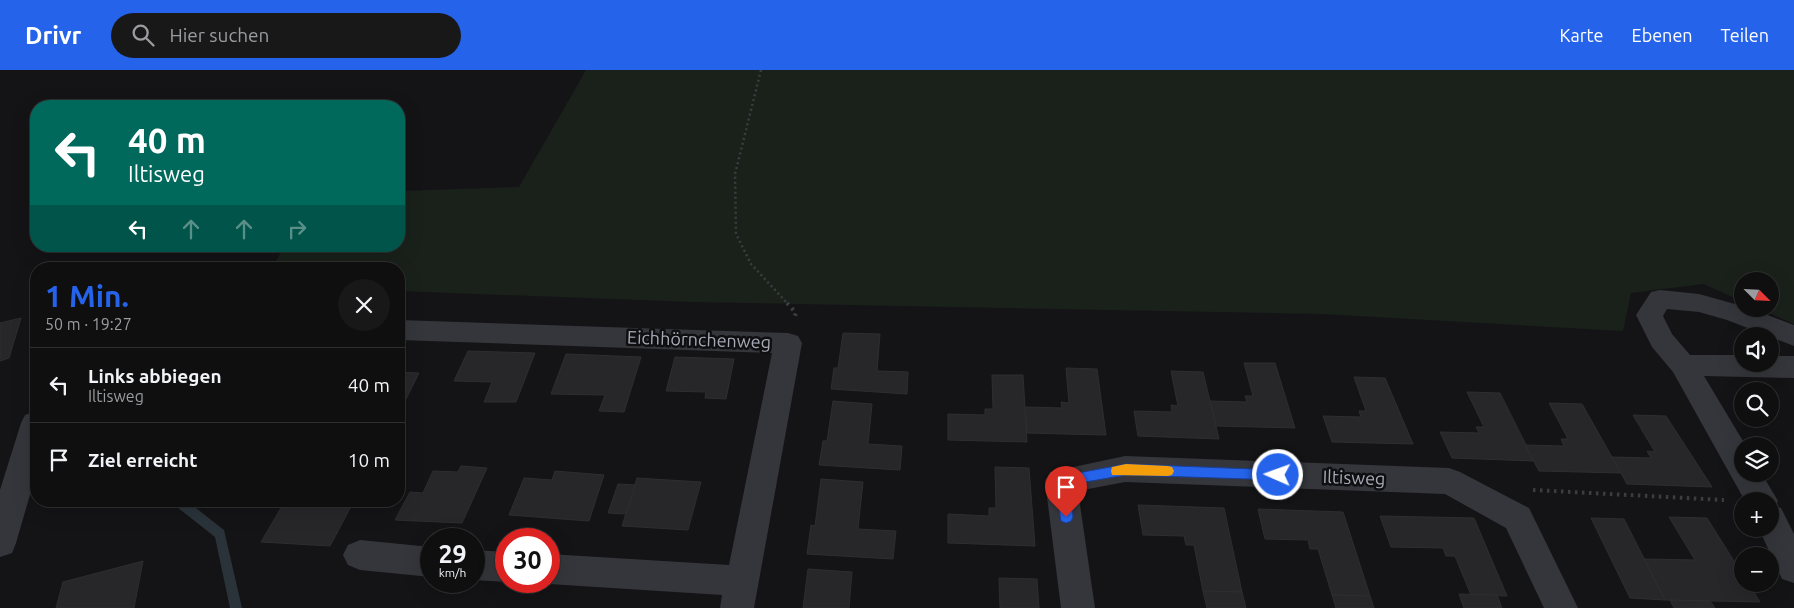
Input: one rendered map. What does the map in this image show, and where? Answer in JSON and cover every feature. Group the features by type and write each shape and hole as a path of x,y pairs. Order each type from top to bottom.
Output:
{"street":[{"path":"1734,454 1683,365 1662,340 1649,315 1660,298 1699,303 1735,313 1794,336"},
{"name":"Eichhörnchenweg","path":"405,330 788,343 740,594 560,570"},
{"path":"1683,365 1794,367"},
{"path":"0,543 30,443"},
{"name":"Iltisweg","path":"1078,608 1061,481 1126,469 1449,481 1518,518 1561,608"},
{"path":"1779,537 1794,568"},
{"path":"360,555 420,561"}],"path":[{"path":"761,70 735,174 736,234 751,264 796,313 788,343"},
{"path":"1484,500 1506,488 1734,500"}],"shaded area":[{"path":"586,70 1794,70 1794,324 1779,317 1779,272 1734,272 1734,298 1703,284 1631,293 1623,331 1322,314 693,302 405,291 405,262 276,262 281,252 405,252 405,191 519,187"}],"building":[{"path":"21,318 9,358 0,361 0,323"},
{"path":"843,333 880,334 877,371 908,372 907,394 831,389 834,368 838,368"},
{"path":"468,351 535,353 516,402 484,402 492,382 454,381"},
{"path":"566,354 641,357 624,412 599,411 605,395 551,394"},
{"path":"675,357 734,359 726,399 705,398 706,392 666,391"},
{"path":"1244,363 1275,363 1295,428 1216,426 1210,401 1247,402 1245,396 1253,396"},
{"path":"1066,368 1097,369 1106,435 1027,433 1025,407 1062,408 1061,402 1069,403"},
{"path":"1171,371 1203,372 1219,439 1138,436 1134,411 1172,412 1171,405 1178,406"},
{"path":"405,372 419,373 405,401"},
{"path":"992,375 1023,375 1027,442 948,440 948,414 985,415 985,409 993,409"},
{"path":"1354,377 1385,378 1413,444 1332,442 1323,416 1361,417 1359,411 1366,411"},
{"path":"1467,392 1500,393 1534,461 1452,458 1440,432 1479,433 1476,427 1484,427"},
{"path":"833,401 872,404 868,444 902,446 900,470 819,465 823,441 827,441"},
{"path":"1549,403 1582,404 1621,473 1539,471 1525,445 1564,446 1561,439 1568,439"},
{"path":"1633,415 1666,416 1712,487 1627,484 1612,457 1651,458 1647,451 1655,452"},
{"path":"461,466 487,468 462,523 395,520 402,507 405,507 405,501 410,492 423,493 433,471 458,472"},
{"path":"995,467 1029,468 1035,546 948,543 948,514 989,516 989,508 996,508"},
{"path":"555,471 604,475 589,521 509,515 524,478 552,480"},
{"path":"637,478 701,482 688,530 622,526"},
{"path":"821,479 863,482 858,529 896,531 893,559 807,554 811,525 815,526"},
{"path":"618,484 635,485 626,514 608,513"},
{"path":"1138,505 1224,508 1242,592 1203,591 1194,545 1186,545 1184,536 1143,535"},
{"path":"281,507 351,507 330,546 261,542"},
{"path":"1258,509 1343,512 1370,596 1332,595 1318,549 1310,549 1308,540 1265,539"},
{"path":"1380,516 1474,518 1507,596 1471,595 1455,556 1446,556 1443,548 1391,547"},
{"path":"1669,517 1707,518 1734,561 1734,592 1754,592 1760,602 1665,600 1644,559 1695,560"},
{"path":"1591,518 1624,519 1665,600 1630,598"},
{"path":"143,561 134,608 56,608 63,582"},
{"path":"808,569 852,572 849,608 803,608"},
{"path":"999,578 1037,579 1039,608 1000,608"},
{"path":"1203,591 1242,592 1246,608 1207,608"},
{"path":"1459,594 1497,595 1502,608 1464,608"},
{"path":"1332,595 1370,596 1374,608 1336,608"},
{"path":"1670,600 1710,601 1715,608 1674,608"}],"waterway":[{"path":"186,507 220,534 236,608"}],"slow traffic":[{"path":"1117,471 1126,469 1168,471"}],"route":[{"path":"1066,517 1061,481 1126,469 1278,475"}]}
